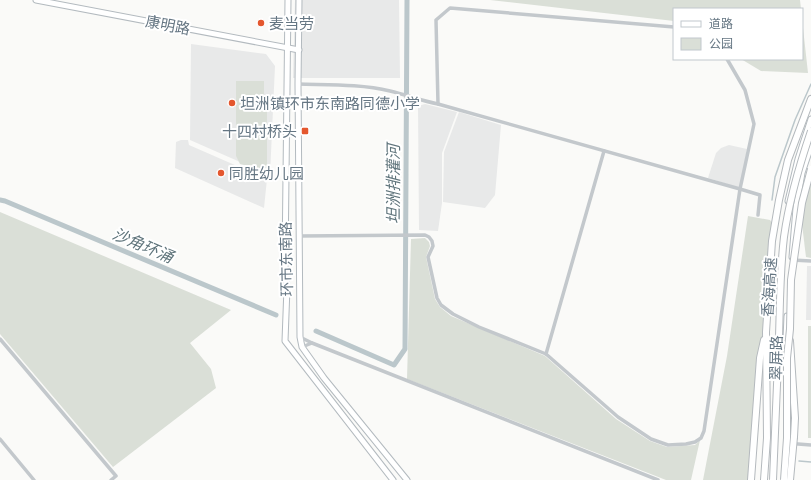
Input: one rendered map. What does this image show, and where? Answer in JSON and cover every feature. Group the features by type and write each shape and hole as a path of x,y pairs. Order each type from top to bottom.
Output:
{"highway":[{"name":"香海高速","path":"764,480 767,438 766,332 772,241 778,200 788,160 811,99"},
{"name":"香海高速","path":"773,480 780,280 784,237 790,202 800,162 811,131"},
{"path":"790,480 795,418 790,329 791,280 802,203 811,169"},
{"path":"783,480 787,438 787,358 790,329"},
{"path":"751,480 760,358 766,332"}],"main road":[{"name":"康明路","path":"36,0 299,50"},
{"name":"环市东南路","path":"288,0 285,341 393,480"},
{"name":"环市东南路","path":"299,0 299,310 300,338 302,347 324,378 407,480"},
{"name":"翠屏路","path":"773,480 776,443 776,347 781,251 789,194 798,159 811,119"},
{"name":"翠屏路","path":"783,480 786,340 791,260 796,208 802,173 811,146"}],"street":[{"path":"438,104 436,20 450,8 673,27"},
{"path":"299,236 425,235 429,237 433,246 428,256 434,290 441,305 453,314 479,327 546,354 618,417 652,439 668,445 695,442 701,438 704,432 740,190 754,124 745,90 728,60"},
{"path":"298,84 367,87 391,91 604,151 760,196 758,215"},
{"path":"546,354 604,151"},
{"path":"791,260 811,261"},
{"path":"0,338 116,476 111,480"},
{"path":"300,338 658,480"},
{"path":"302,347 312,343"},
{"path":"0,439 34,480"},
{"path":"784,443 811,445"}],"shaded area":[{"path":"295,0 399,0 400,78 293,78"},
{"name":"坦洲镇环市东南路同德小学","path":"191,44 266,54 275,66 270,175 190,140"},
{"path":"425,104 457,112 442,153 442,203 438,231 419,230 418,106"},
{"path":"459,112 501,125 495,195 485,208 443,202 444,152"},
{"name":"同胜幼儿园","path":"188,140 189,145 267,179 264,208 175,168 176,142"},
{"path":"729,145 747,149 740,188 708,178 716,153 721,148"},
{"path":"807,266 811,266 811,320 806,320"}],"green space":[{"path":"490,0 800,0 801,8 673,8 673,21"},
{"path":"803,28 808,73 761,71 743,60 803,60"},
{"path":"236,81 264,81 264,103 267,104 267,171 240,164 236,156"},
{"path":"811,169 811,258 806,257 800,208"},
{"path":"0,212 231,310 190,343 211,369 216,388 113,467 0,334"},
{"path":"748,216 770,220 772,223 755,425 748,480 703,480 727,356"},
{"path":"425,238 429,242 430,246 426,257 435,299 440,307 451,316 545,356 616,419 650,441 667,447 695,445 700,440 691,480 666,480 407,379 411,239"},
{"path":"808,326 811,326 811,438 808,438"}],"waterway":[{"name":"坦洲排灌河","path":"316,331 394,365 405,349 407,0"},
{"path":"772,200 775,177 795,120 811,84"},
{"name":"沙角环涌","path":"0,200 276,315"},
{"path":"799,461 811,462"}],"place":[{"name":"麦当劳","path":"261,23"},
{"name":"坦洲镇环市东南路同德小学","path":"232,103"},
{"name":"十四村桥头","path":"305,131"},
{"name":"同胜幼儿园","path":"221,173"}]}
